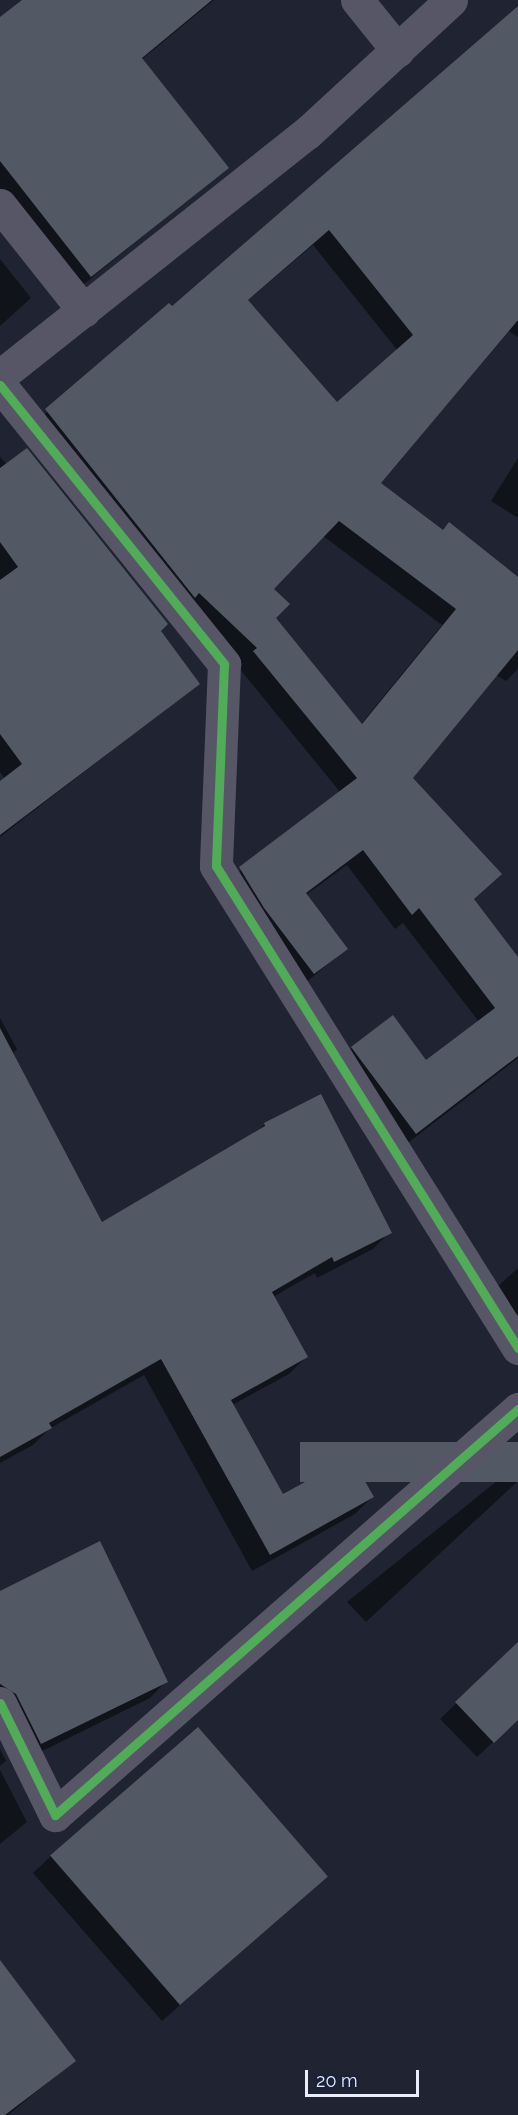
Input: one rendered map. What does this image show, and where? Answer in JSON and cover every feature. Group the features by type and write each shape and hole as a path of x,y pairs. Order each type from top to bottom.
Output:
{"street":[{"path":"357,0 398,51"},
{"path":"0,376 307,133 451,0"},
{"path":"0,205 84,311"},
{"path":"0,385 224,664 216,866 518,1348"},
{"path":"0,1703 55,1815 518,1409"}],"building":[{"path":"22,0 212,0 142,58 229,168 91,277 0,161 0,17"},
{"path":"518,6 518,320 381,483 443,530 449,522 518,577 518,650 413,778 502,874 474,899 518,957 518,1056 416,1134 351,1047 393,1015 426,1060 495,1008 419,908 412,915 363,850 306,893 348,949 314,974 264,908 239,867 357,778 253,651 257,648 199,593 195,598 45,409 169,303 172,306","holes":["329,230 413,335 337,402 248,300","339,521 456,609 362,724 276,618 290,604 274,589"]},
{"path":"27,448 168,624 161,631 200,684 0,835 0,781 22,764 0,734 0,580 18,567 0,542 0,468"},
{"path":"0,1028 102,1222 265,1126 264,1123 321,1094 392,1233 334,1262 332,1257 272,1292 308,1357 231,1400 283,1494 351,1457 374,1497 270,1555 161,1359 49,1423 52,1428 0,1457"},
{"path":"300,1442 518,1442 518,1482 300,1482"},
{"path":"100,1541 168,1682 41,1744 16,1694 0,1684 0,1591"},
{"path":"518,1642 518,1720 494,1743 455,1702"},
{"path":"198,1727 328,1876 180,2005 50,1856"},
{"path":"0,1960 76,2061 5,2115 0,2115"}],"cycle path":[{"path":"0,385 224,664 216,866 518,1348"},
{"path":"0,1703 55,1815 518,1409"}]}
